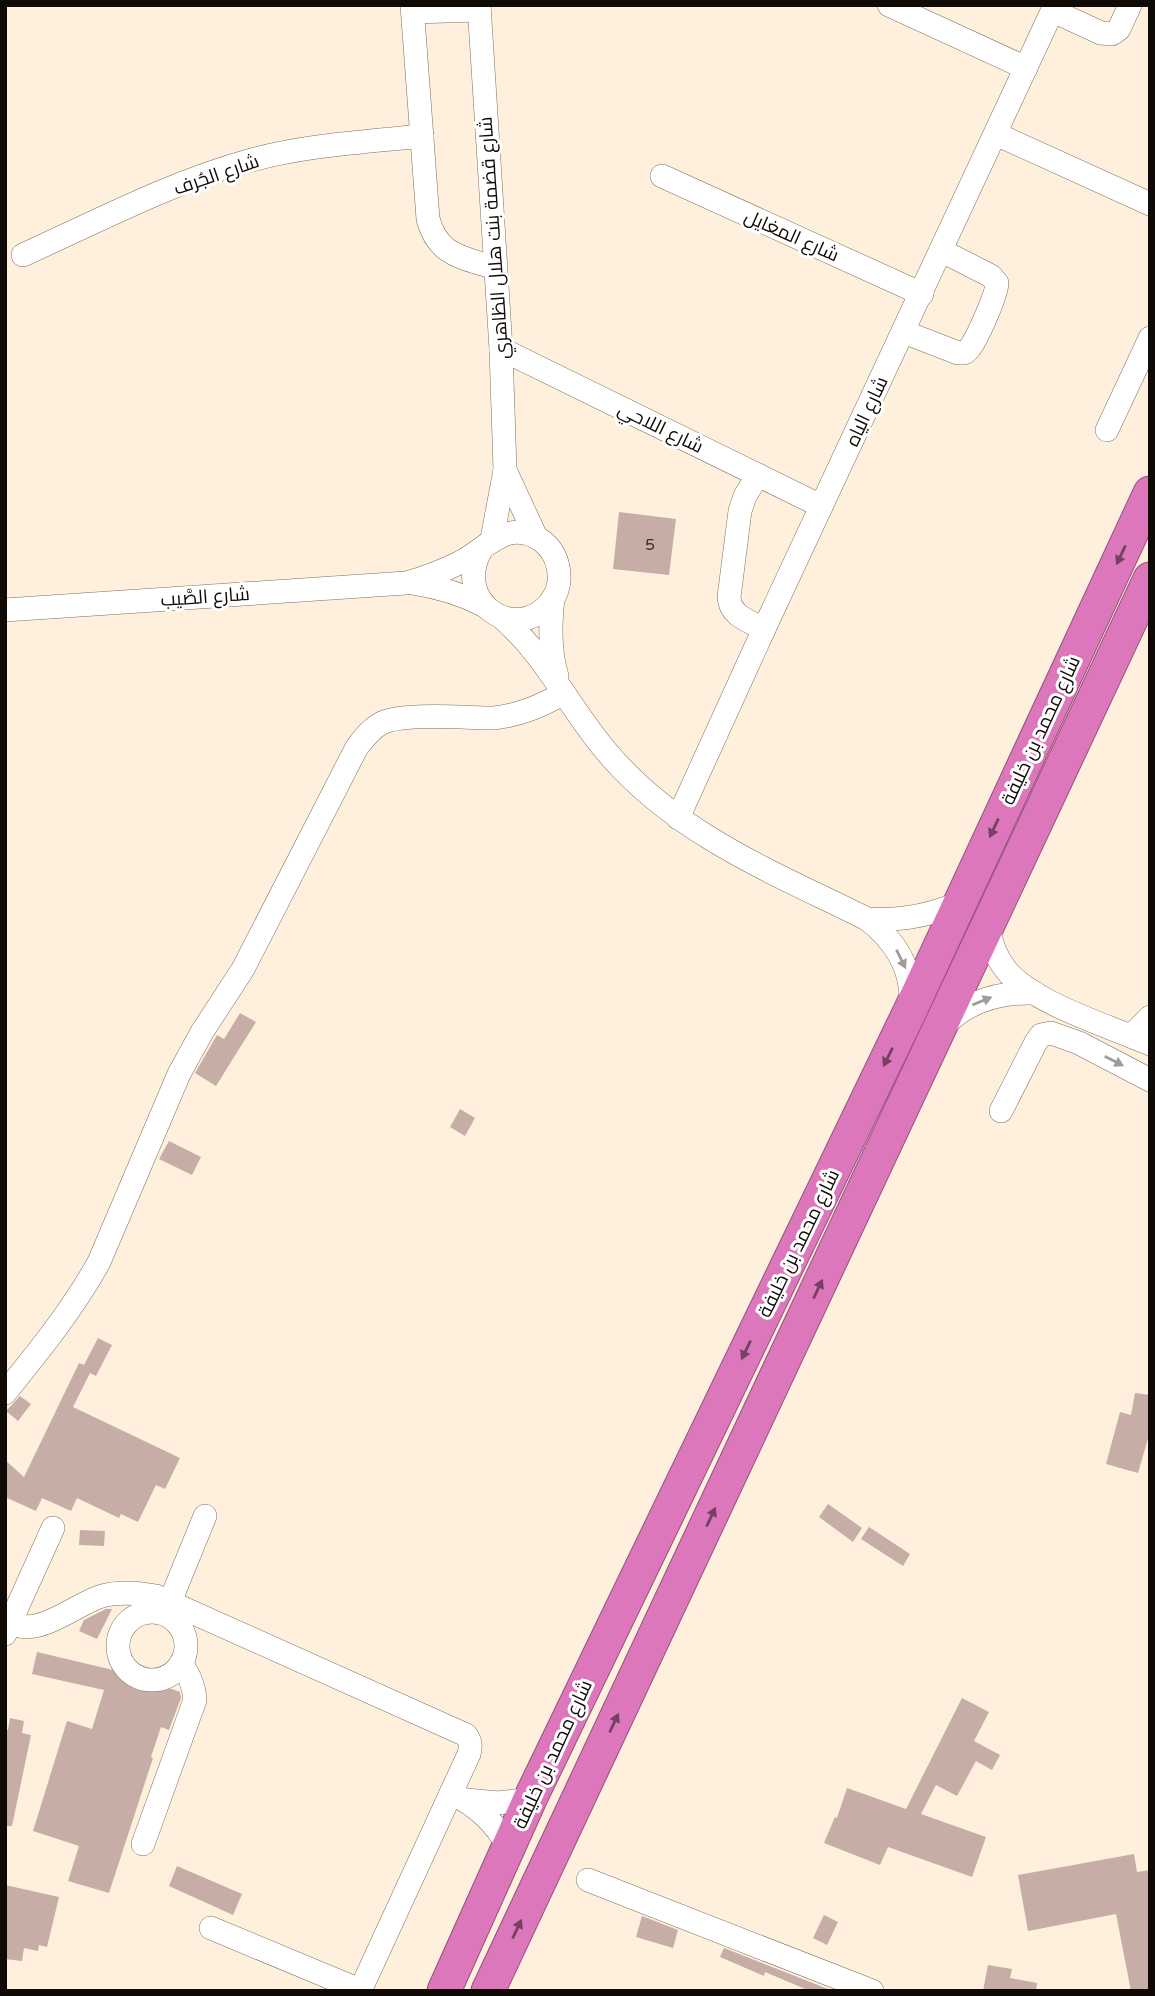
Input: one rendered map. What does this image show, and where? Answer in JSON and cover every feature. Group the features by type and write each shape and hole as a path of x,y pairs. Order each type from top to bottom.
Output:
{"highway":[{"name":"شارع محمد بن خليفة","path":"444,1991 530,1799 910,1011 1150,493"},
{"name":"شارع محمد بن خليفة","path":"488,1991 1150,579"}],"street":[{"path":"889,5 1026,68"},
{"path":"1054,8 1101,33 1111,34 1119,29 1130,5"},
{"path":"479,8 412,9 428,219 432,233 446,250 495,268"},
{"name":"شارع قضمة بنت هلال الظاهري","path":"479,8 501,349 505,470 486,545"},
{"name":"شارع الياه","path":"678,818 1054,8"},
{"path":"996,134 1150,204"},
{"name":"شارع الجُرف","path":"23,255 194,179 250,160 309,148 422,136"},
{"name":"شارع المغايل","path":"662,176 922,294"},
{"path":"904,332 958,354 971,347 996,293 997,283 991,276 942,251"},
{"path":"1107,430 1150,338"},
{"name":"شارع اللاحي","path":"501,349 821,506"},
{"name":"شارع قضمة بنت هلال الظاهري","path":"505,470 536,537"},
{"path":"758,475 740,511 729,597 733,611 764,629"},
{"path":"562,689 555,669 551,642 551,616 560,576 558,564 546,544 536,537 522,533 506,533 486,545 475,561 472,573 478,597 527,641 611,757 656,802 718,845 867,919 890,939 905,966 911,996 910,1011"},
{"name":"شارع الصَّيب","path":"405,583 444,570 486,545"},
{"name":"شارع الصَّيب","path":"5,610 405,583 447,590 493,611"},
{"path":"493,611 510,619 530,617 554,598"},
{"path":"5,1393 90,1279 179,1074 202,1031 243,969 357,747 368,733 382,722 399,717 509,716 538,708 562,689"},
{"path":"867,919 915,918 959,903"},
{"path":"988,927 991,944 998,959 1020,984 1035,993 1089,1020 1140,1040 1150,1017"},
{"path":"938,1032 950,1019 981,1000 998,995 1035,993"},
{"path":"1079,1043 1089,1020"},
{"path":"1001,1111 1041,1035 1051,1033 1079,1043 1150,1080"},
{"path":"168,1608 184,1635 185,1655 181,1663 167,1676 148,1679 130,1672 119,1656 119,1637 123,1628 137,1615 168,1608 205,1516"},
{"path":"52,1528 7,1625 37,1626 51,1622 90,1600 114,1594 141,1593 168,1608 466,1735 470,1741 471,1748 459,1797 360,1990 211,1928"},
{"path":"143,1844 195,1700 194,1687 181,1663"},
{"path":"459,1797 482,1803 530,1799"},
{"path":"459,1797 492,1821 509,1848"},
{"path":"588,1880 872,1991"}],"building":[{"path":"619,512 676,519 669,575 613,569"},
{"path":"240,1013 256,1022 216,1086 195,1073 217,1035 224,1039"},
{"path":"460,1109 475,1118 465,1136 450,1127"},
{"path":"169,1141 201,1157 192,1175 159,1159"},
{"path":"98,1338 112,1345 96,1376 90,1373 73,1407 180,1458 165,1489 156,1485 138,1522 121,1514 119,1518 77,1498 71,1511 42,1498 36,1511 5,1497 5,1460 24,1477 79,1363 84,1365"},
{"path":"1135,1393 1150,1395 1150,1432 1138,1473 1106,1464 1120,1412 1131,1415"},
{"path":"20,1396 31,1404 18,1421 6,1411"},
{"path":"828,1504 862,1528 853,1542 819,1517"},
{"path":"869,1527 910,1554 903,1566 861,1539"},
{"path":"80,1530 105,1531 104,1546 79,1545"},
{"path":"106,1609 112,1609 97,1639 79,1631 84,1620"},
{"path":"37,1652 130,1674 180,1692 181,1698 169,1730 161,1727 109,1893 68,1881 79,1846 33,1831 67,1721 92,1729 104,1690 32,1674"},
{"path":"962,1698 989,1712 974,1741 1000,1755 992,1770 976,1761 957,1796 936,1785 921,1814 986,1837 972,1877 888,1847 880,1865 824,1843 835,1817 837,1818 847,1788 906,1809"},
{"path":"10,1718 24,1721 22,1733 31,1735 12,1826 5,1826 5,1730 8,1730"},
{"path":"1134,1854 1137,1872 1150,1870 1150,1991 1131,1991 1116,1914 1028,1931 1018,1875"},
{"path":"177,1866 242,1894 233,1915 169,1886"},
{"path":"5,1885 59,1897 47,1947 39,1945 38,1951 24,1948 22,1961 5,1959"},
{"path":"824,1915 838,1922 827,1945 813,1938"},
{"path":"642,1916 678,1930 673,1948 636,1937"},
{"path":"724,1948 833,1991 810,1991 765,1972 764,1976 720,1957"},
{"path":"988,1965 1012,1969 1010,1978 1037,1983 1036,1991 983,1991"}]}
